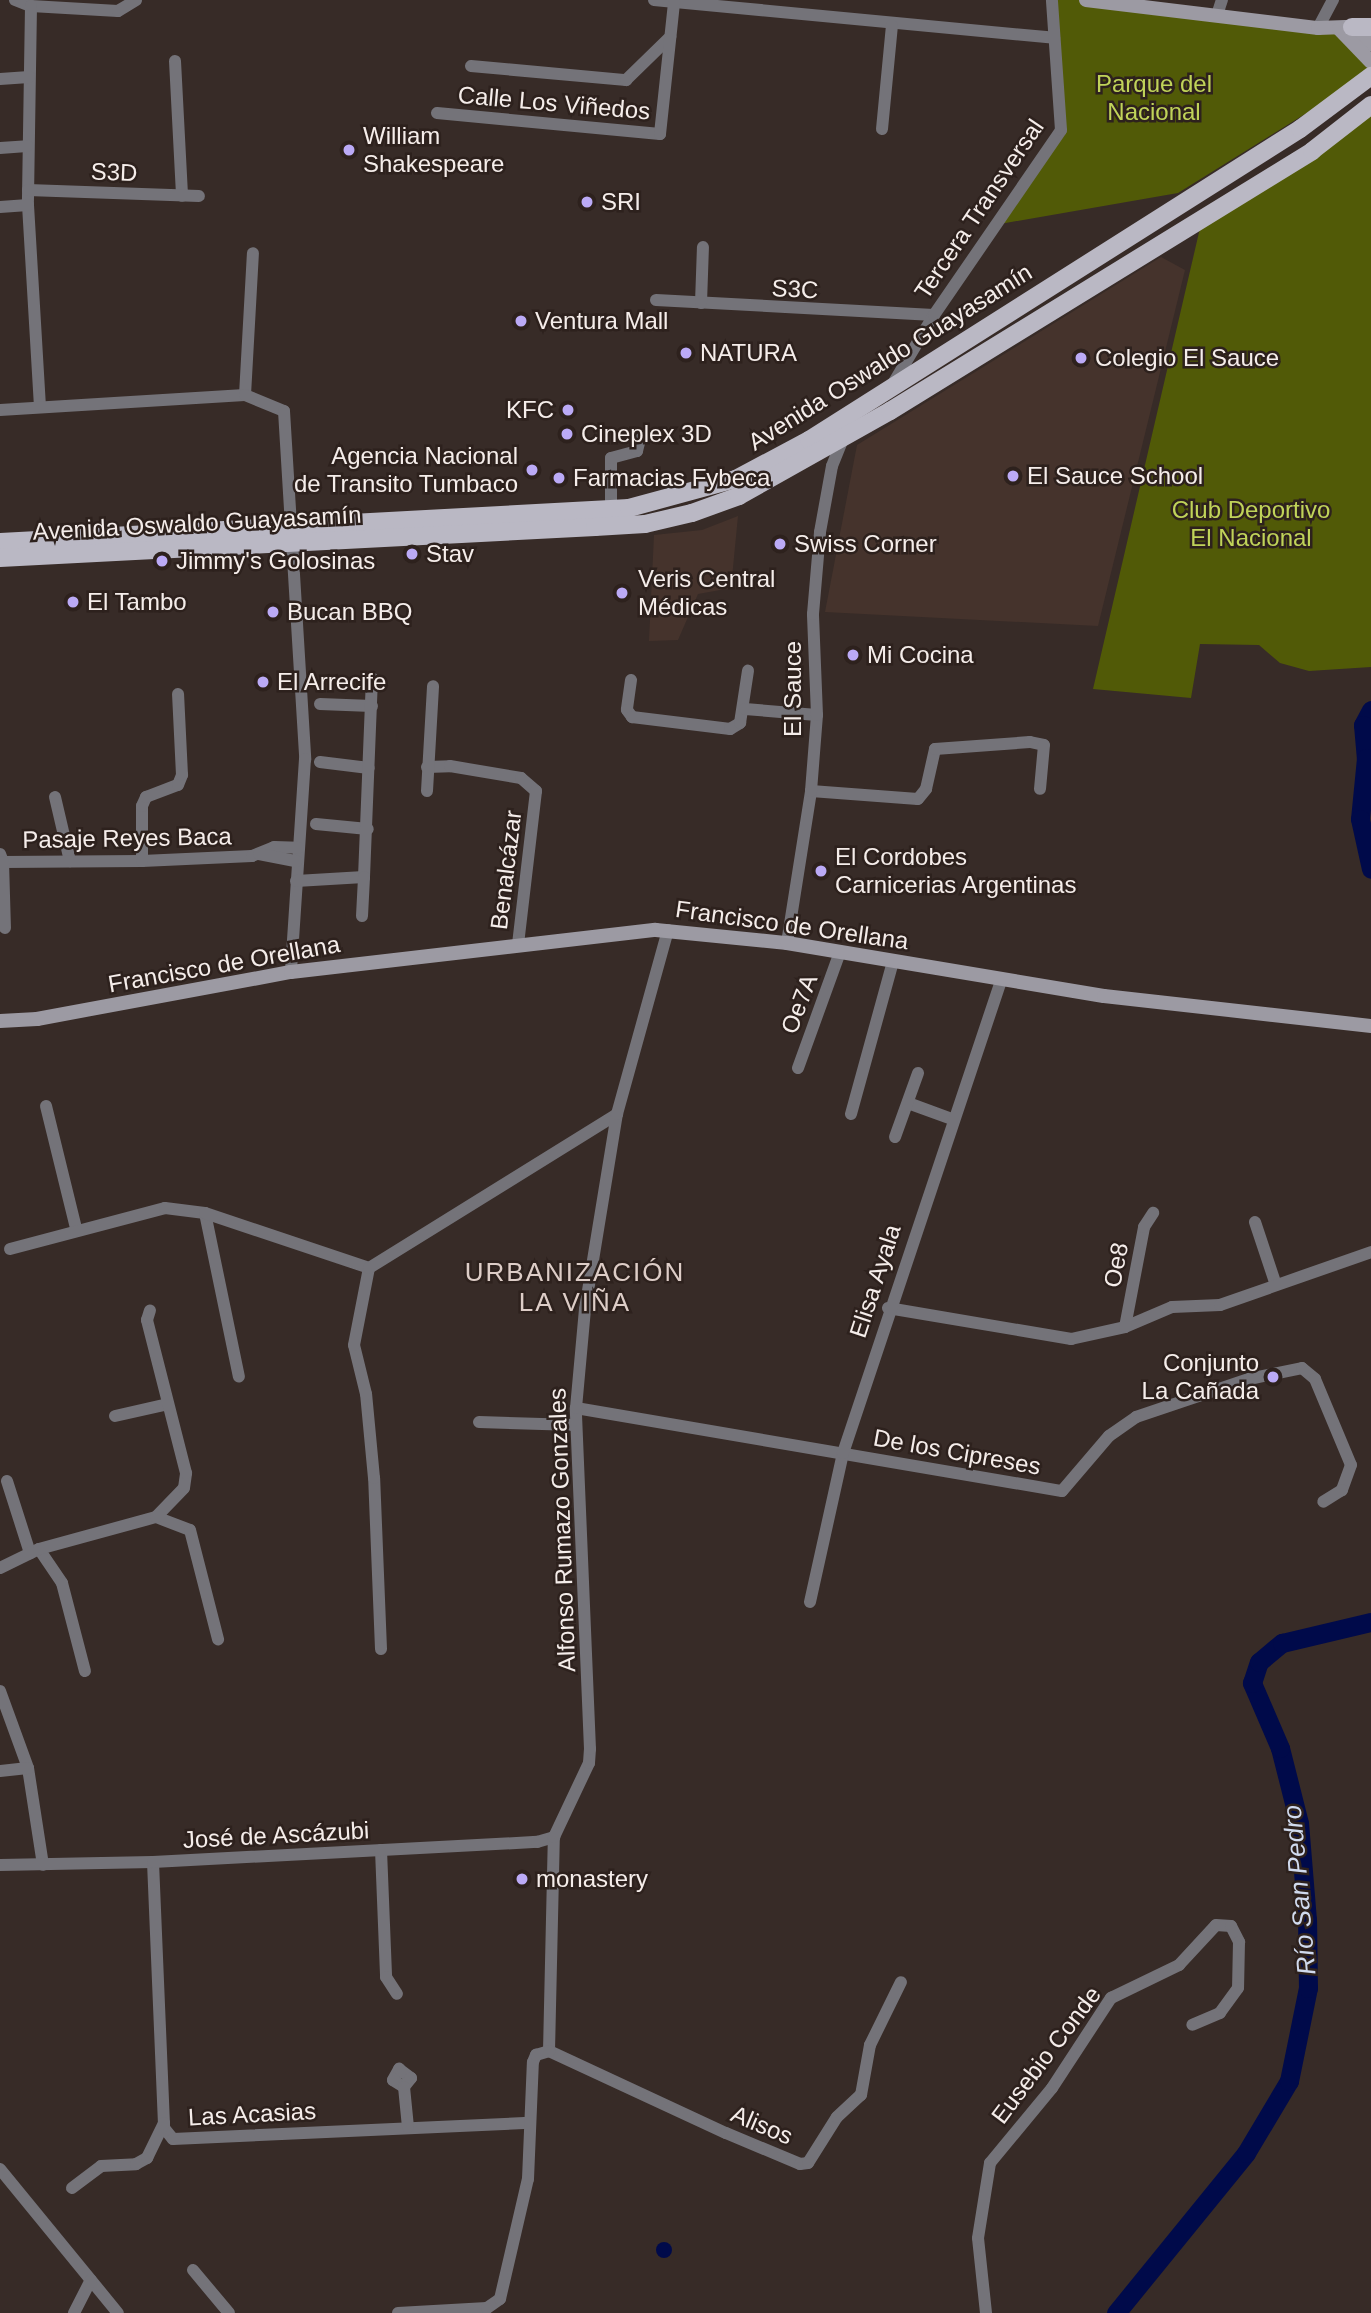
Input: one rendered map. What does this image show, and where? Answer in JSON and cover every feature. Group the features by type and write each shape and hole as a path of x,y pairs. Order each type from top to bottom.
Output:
{"main road":[{"path":"1346,28 1371,27"},
{"name":"Avenida Oswaldo Guayasamín","path":"0,558 611,509 680,497 736,479 890,388 1300,129 1371,76"},
{"name":"Avenida Oswaldo Guayasamín","path":"0,542 645,524 740,496 844,437 1312,151 1371,105"}],"street":[{"path":"15,0 30,6 118,11 136,0"},
{"path":"653,0 892,25 1054,38"},
{"name":"Tercera Transversal","path":"890,388 934,315 1060,130 1052,0"},
{"path":"1086,0 1166,5 1217,15 1318,28 1346,28 1371,45"},
{"path":"1217,15 1222,0"},
{"path":"1318,28 1333,0"},
{"name":"Calle Los Viñedos","path":"437,113 660,134 674,2"},
{"path":"30,6 28,205 40,406"},
{"path":"882,129 892,25"},
{"path":"1346,28 1371,62"},
{"path":"471,66 626,80 670,37"},
{"path":"175,61 182,196"},
{"path":"0,79 29,76"},
{"path":"0,148 27,146"},
{"name":"S3D","path":"28,190 199,196"},
{"path":"0,207 28,205"},
{"path":"701,303 703,247"},
{"path":"245,395 253,253"},
{"name":"S3C","path":"656,300 934,315"},
{"path":"0,410 245,395 284,411 305,759 291,972"},
{"name":"El Sauce","path":"787,943 811,791 817,715 813,614 820,532 832,466 844,437"},
{"path":"611,509 611,458 637,451 640,439"},
{"path":"631,680 627,710 632,717 730,729 740,723 745,709 748,671"},
{"path":"362,916 368,829 372,678"},
{"path":"427,791 433,686"},
{"path":"142,861 142,806 146,797 178,785 182,775 177,694"},
{"path":"320,704 372,706"},
{"path":"745,709 817,715"},
{"path":"811,791 918,799 926,789 935,749 1030,741 1044,745 1040,789"},
{"path":"320,762 369,768"},
{"name":"Benalcázar","path":"427,767 450,766 521,778 536,791 518,946"},
{"path":"55,797 70,861"},
{"path":"316,824 368,829"},
{"name":"Pasaje Reyes Baca","path":"2,858 142,861 297,854"},
{"path":"2,858 5,928"},
{"path":"296,881 364,877"},
{"name":"Francisco de Orellana","path":"0,1021 37,1019 291,972 668,930 787,943 839,955 1002,980 1371,1026"},
{"name":"Alfonso Rumazo Gonzales","path":"554,1838 589,1763 590,1749 576,1425 584,1309 617,1114 668,930"},
{"name":"Oe7A","path":"798,1068 839,955"},
{"path":"851,1114 893,962"},
{"name":"Elisa Ayala","path":"810,1602 843,1453 888,1308 1002,980"},
{"path":"895,1138 918,1073"},
{"path":"908,1103 952,1119"},
{"path":"46,1106 76,1228"},
{"path":"382,1648 374,1478 366,1394 354,1345 369,1268 617,1114"},
{"path":"10,1249 76,1228 165,1208 205,1213 369,1268"},
{"path":"205,1213 239,1377"},
{"name":"Oe8","path":"1125,1328 1144,1227 1153,1213"},
{"path":"1255,1222 1276,1285"},
{"path":"888,1308 1072,1339 1125,1328 1172,1307 1220,1305 1371,1252"},
{"path":"0,1568 34,1551 156,1517 176,1500 185,1481 169,1404 147,1320 150,1310"},
{"name":"De los Cipreses","path":"576,1408 1062,1491 1109,1436 1136,1417 1249,1378 1302,1368 1315,1379 1351,1465 1342,1490 1323,1502"},
{"path":"115,1416 169,1404"},
{"path":"479,1422 576,1425"},
{"path":"7,1481 34,1551 62,1583 85,1671"},
{"path":"156,1517 190,1530 218,1639"},
{"path":"0,1691 28,1768 43,1865"},
{"path":"0,1771 28,1768"},
{"path":"398,2313 495,2307 528,2179 533,2062 536,2055 549,2051 554,1838"},
{"name":"José de Ascázubi","path":"0,1865 153,1862 554,1838"},
{"path":"381,1850 386,1978 397,1994"},
{"name":"Las Acasias","path":"153,1862 164,2123 173,2139 530,2123"},
{"name":"Eusebio Conde","path":"986,2313 978,2238 990,2163 1052,2088 1111,1998 1179,1965 1216,1925 1231,1926 1239,1942 1238,1988 1220,2013 1192,2025"},
{"name":"Alisos","path":"549,2051 737,2138 800,2164 808,2163 838,2117 861,2095 870,2045 901,1982"},
{"path":"404,2087 408,2127"},
{"path":"72,2188 101,2166 136,2164 147,2158 164,2123"},
{"path":"0,2169 118,2313"},
{"path":"193,2270 229,2313"},
{"path":"74,2313 90,2280"}],"shaded area":[{"name":"Colegio El Sauce","path":"1161,257 1185,270 1098,626 825,612 857,445"},
{"path":"738,516 731,588 698,594 678,640 649,641 654,535 702,530"},
{"path":"664,2242 670,2244 670,2256 664,2258 658,2256 656,2250 658,2244"}],"green space":[{"name":"Parque del Nacional","path":"1051,0 1116,0 1337,29 1371,62 1371,73 1178,193 1000,224 1063,130"},
{"name":"Club Deportivo El Nacional","path":"1371,116 1371,667 1309,671 1280,663 1259,645 1200,644 1191,698 1093,689 1200,228"}],"waterway":[{"name":"Río San Pedro","path":"1371,710 1363,725 1366,758 1360,819 1371,869"},
{"name":"Río San Pedro","path":"1116,2313 1246,2153 1289,2081 1308,1988 1307,1920 1299,1823 1280,1748 1252,1683 1259,1662 1282,1643 1371,1622"}],"place":[{"name":"William Shakespeare","path":"349,150"},
{"name":"SRI","path":"587,202"},
{"name":"Ventura Mall","path":"521,321"},
{"name":"NATURA","path":"686,353"},
{"name":"Colegio El Sauce","path":"1081,358"},
{"name":"KFC","path":"568,410"},
{"name":"Cineplex 3D","path":"567,434"},
{"name":"Agencia Nacional de Transito Tumbaco","path":"532,470"},
{"name":"El Sauce School","path":"1013,476"},
{"name":"Farmacias Fybeca","path":"559,478"},
{"name":"Swiss Corner","path":"780,544"},
{"name":"Stav","path":"412,554"},
{"name":"Jimmy's Golosinas","path":"162,561"},
{"name":"Veris Central Médicas","path":"622,593"},
{"name":"El Tambo","path":"73,602"},
{"name":"Bucan BBQ","path":"273,612"},
{"name":"Mi Cocina","path":"853,655"},
{"name":"El Arrecife","path":"263,682"},
{"name":"El Cordobes Carnicerias Argentinas","path":"821,871"},
{"name":"Conjunto La Cañada","path":"1273,1377"},
{"name":"monastery","path":"522,1879"}],"district":[{"name":"URBANIZACIÓN LA VIÑA","path":"575,1288"}]}
